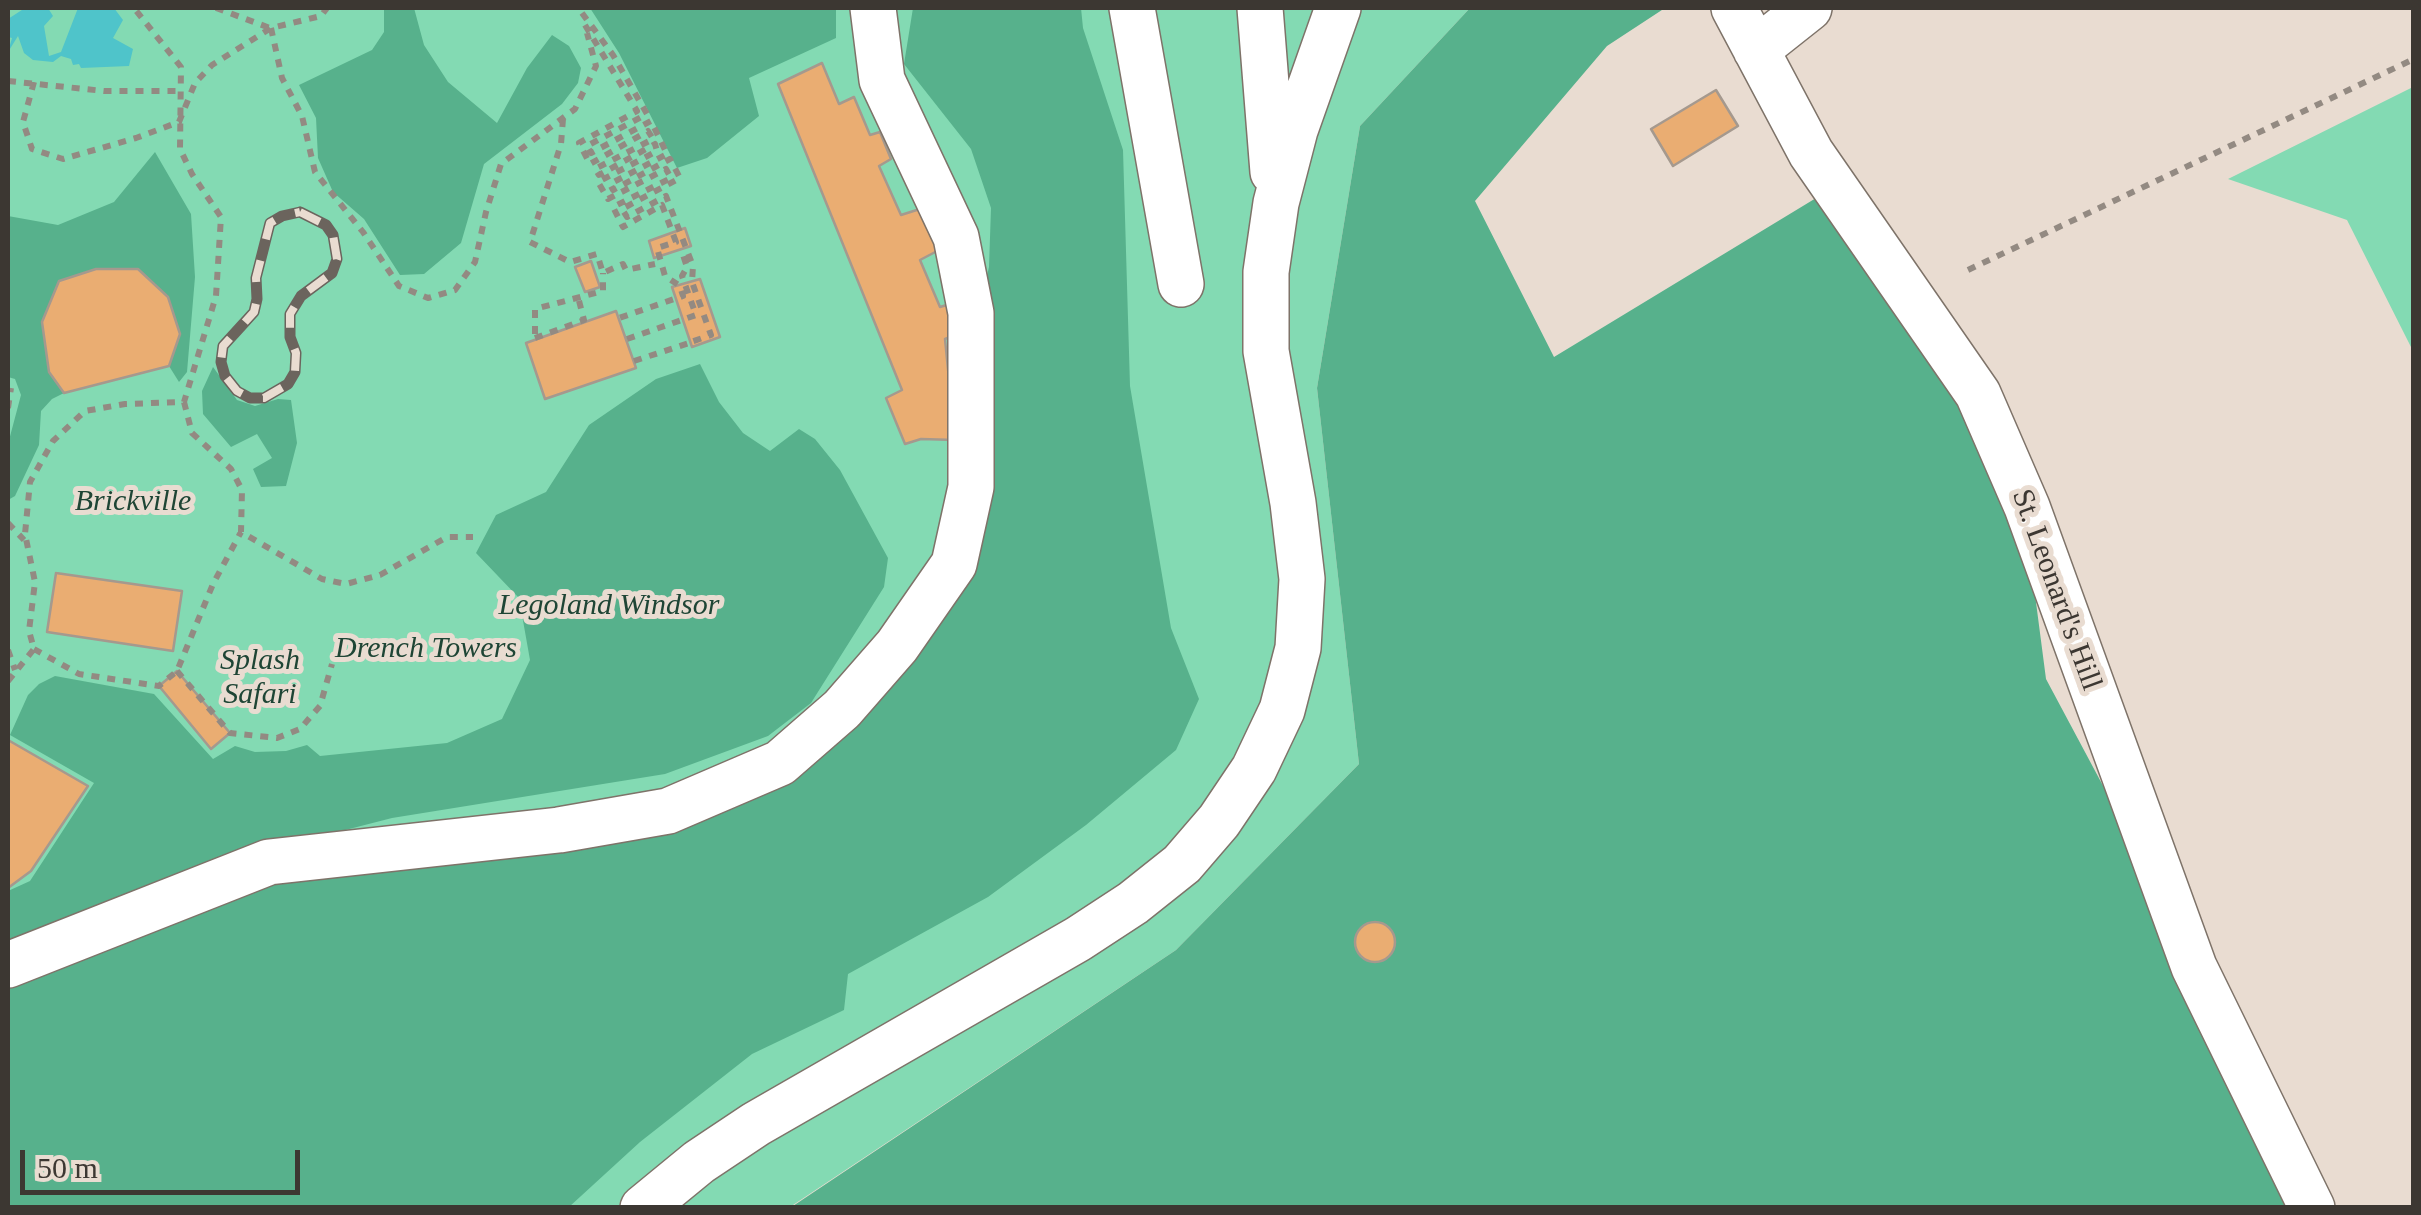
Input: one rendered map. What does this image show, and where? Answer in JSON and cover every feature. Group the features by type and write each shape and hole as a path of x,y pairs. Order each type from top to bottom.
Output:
{"street":[{"path":"8,965 269,862 559,830 668,811 780,763 842,709 897,646 954,564 971,487 970,313 956,237 882,80 873,8"},
{"path":"1132,8 1181,284"},
{"path":"1260,8 1276,204"},
{"path":"642,1208 756,1124 1078,939 1133,903 1182,864 1220,821 1254,770 1282,710 1298,648 1302,579 1266,351 1266,272 1276,204 1295,130 1338,8"},
{"name":"St. Leonard's Hill","path":"1734,8 1811,153 1978,394 2027,507 2194,967 2312,1208"},
{"path":"1756,50 1809,8"}],"path":[{"path":"134,8 181,67 180,149 221,217 216,296 184,402 192,433 231,469 242,490 241,532 213,584 177,671 159,686 148,687 121,678 79,674 34,648 29,631 35,582 27,542 30,482 53,440 84,411 124,404 184,402"},
{"path":"216,8 272,28"},
{"path":"34,82 23,122 32,149 63,160 179,122 194,83 212,65 272,28 320,16 327,8"},
{"path":"272,28 282,78 302,116 316,172 399,286 428,298 455,290 476,262 501,164 575,110 596,66 582,10"},
{"path":"582,10 646,114 586,146 591,153 651,121 667,154 610,184 613,190 670,159 680,178 622,209 627,218 666,196 693,266 692,282 710,334 634,361"},
{"path":"585,25 637,111 579,143 590,164 648,131 653,139 595,169 599,175 655,144 658,151 598,182 608,200 666,168 671,178 613,207 623,227 662,205 676,242 657,248 664,276 680,286 683,296 618,318"},
{"path":"1968,270 2414,59"},
{"path":"8,81 104,91 179,91"},
{"path":"563,118 560,144 530,242 570,262 596,254 603,273 602,291 578,297 536,309 535,336 584,320 578,297"},
{"path":"626,340 696,315 682,276 688,266 680,256"},
{"path":"603,273 622,264 626,270 655,264"},
{"path":"8,408 11,388"},
{"path":"8,523 27,542"},
{"path":"241,532 322,579 346,584 380,575 447,536 473,537"},
{"path":"8,681 34,648"},
{"path":"8,650 15,670"},
{"path":"177,671 230,733 277,738 300,729 320,706 332,664"}],"green space":[{"name":"Legoland Windsor","path":"8,8 1470,8 1360,126 1317,388 1359,764 1176,950 790,1207 8,1207"},
{"path":"384,8 414,8 424,45 448,82 497,123 527,68 552,35 569,46 581,68 578,83 562,104 484,164 461,243 424,274 400,275 364,219 333,192 318,158 316,118 299,85 372,50 384,32"},
{"path":"590,8 831,8 836,9 836,38 749,78 759,116 707,158 677,168 619,53"},
{"path":"913,8 1081,8 1083,28 1123,150 1130,386 1171,628 1199,699 1176,750 1086,825 988,897 848,974 844,1010 752,1054 640,1142 569,1207 8,1208 8,979 254,878 797,766 971,562 970,351 989,267 991,208 971,149 904,64"},
{"path":"1470,8 1665,8 1607,46 1475,201 1554,357 1826,192 1938,360 2031,564 2046,679 2109,797 2292,1208 790,1208 1176,950 1359,764 1317,388 1360,126"},
{"path":"2413,87 2413,351 2347,220 2228,179"},
{"path":"155,152 191,214 195,277 187,372 179,382 169,366 180,334 168,297 138,269 96,269 59,281 42,322 49,372 64,393 41,411 39,445 15,496 8,500 8,444 21,395 15,379 8,377 8,216 58,225 114,202"},
{"path":"700,364 719,402 743,433 770,451 799,429 815,439 840,470 888,558 884,587 811,703 768,736 665,774 392,818 240,857 8,948 8,891 30,881 94,783 10,735 28,695 39,684 55,676 154,694 213,759 235,746 255,752 286,751 307,745 320,756 447,743 502,719 530,660 519,598 476,553 496,515 546,492 589,425 656,379"},
{"path":"213,367 237,400 255,406 278,399 291,400 297,443 286,486 261,487 253,469 272,458 257,434 231,447 203,414 202,391"}],"water":[{"path":"25,8 48,8 53,16 44,26 49,56 61,52 78,8 114,8 123,20 113,38 133,49 129,66 81,68 61,56 53,62 33,60 24,53 18,36 8,52 12,38 8,37 8,19"}],"building":[{"path":"822,63 839,104 854,97 870,135 880,132 891,159 879,166 901,215 923,208 941,249 920,260 940,307 950,304 961,333 945,339 955,440 921,439 905,444 886,398 902,390 778,84"},
{"path":"1716,90 1738,126 1673,166 1651,129"},
{"path":"685,228 691,246 654,258 649,241"},
{"path":"591,261 600,287 585,292 575,267"},
{"path":"96,269 138,269 168,297 180,334 169,366 64,393 49,372 42,322 59,281"},
{"path":"700,279 720,337 692,347 672,287"},
{"path":"616,311 636,368 545,399 526,343"},
{"path":"56,573 182,591 173,651 47,632"},
{"path":"177,671 230,733 211,749 159,686"},
{"path":"8,740 88,786 31,871 8,888"},
{"path":"1375,922 1389,928 1395,942 1389,956 1375,962 1361,956 1355,942 1361,928"}],"railway":[{"path":"300,212 326,225 333,235 337,259 332,273 301,296 290,314 290,337 296,353 295,372 288,384 264,398 250,398 237,391 225,376 221,362 223,346 254,312 256,278 270,223 300,212"}],"park label":[{"name":"Brickville","path":"133,502"},
{"name":"Drench Towers","path":"426,649"},
{"name":"Splash Safari","path":"260,678"}]}
